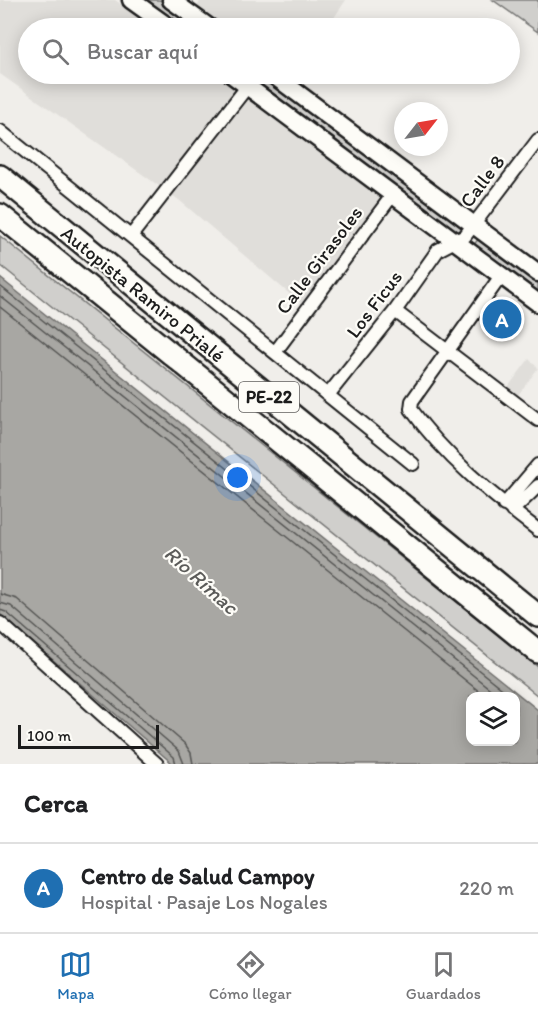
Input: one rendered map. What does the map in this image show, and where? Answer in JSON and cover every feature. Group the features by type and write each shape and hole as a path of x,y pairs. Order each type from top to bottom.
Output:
{"highway":[{"name":"Autopista Ramiro Prialé","path":"0,176 538,616"},
{"name":"Autopista Ramiro Prialé","path":"0,215 538,652"}],"main road":[{"path":"131,0 156,18"},
{"path":"179,2 198,18"},
{"path":"257,84 453,241 538,303"},
{"path":"285,84 538,273"}],"street":[{"path":"131,236 249,84"},
{"path":"0,131 276,351 413,464"},
{"name":"Calle 8","path":"453,241 462,238 473,226 538,140"},
{"name":"Calle Girasoles","path":"276,351 394,193"},
{"name":"Los Ficus","path":"328,395 395,311 438,250 453,241"},
{"path":"501,276 412,401 414,412 443,446 508,508 538,530"},
{"path":"395,311 538,420"},
{"path":"508,508 538,465"},
{"path":"508,508 538,486"},
{"path":"0,623 158,764"}],"shaded area":[{"path":"0,0 115,0 140,18 18,18 18,84 230,84 385,198 305,307 179,200 0,74"},
{"path":"138,0 165,0 190,18 163,18"},
{"path":"201,0 346,0 334,18 210,18 196,8"},
{"path":"493,0 538,0 538,32"},
{"path":"257,84 279,84 464,224 458,233"},
{"path":"0,236 538,667 538,696 0,265"},
{"path":"480,237 538,279 538,297 471,248"},
{"path":"529,359 538,368 518,395 508,387"}],"water":[{"name":"Río Rímac","path":"0,278 516,692 466,692 466,746 520,746 520,696 538,710 538,764 173,764 0,614"}],"place":[{"name":"Centro de Salud Campoy","path":"502,319"}]}
